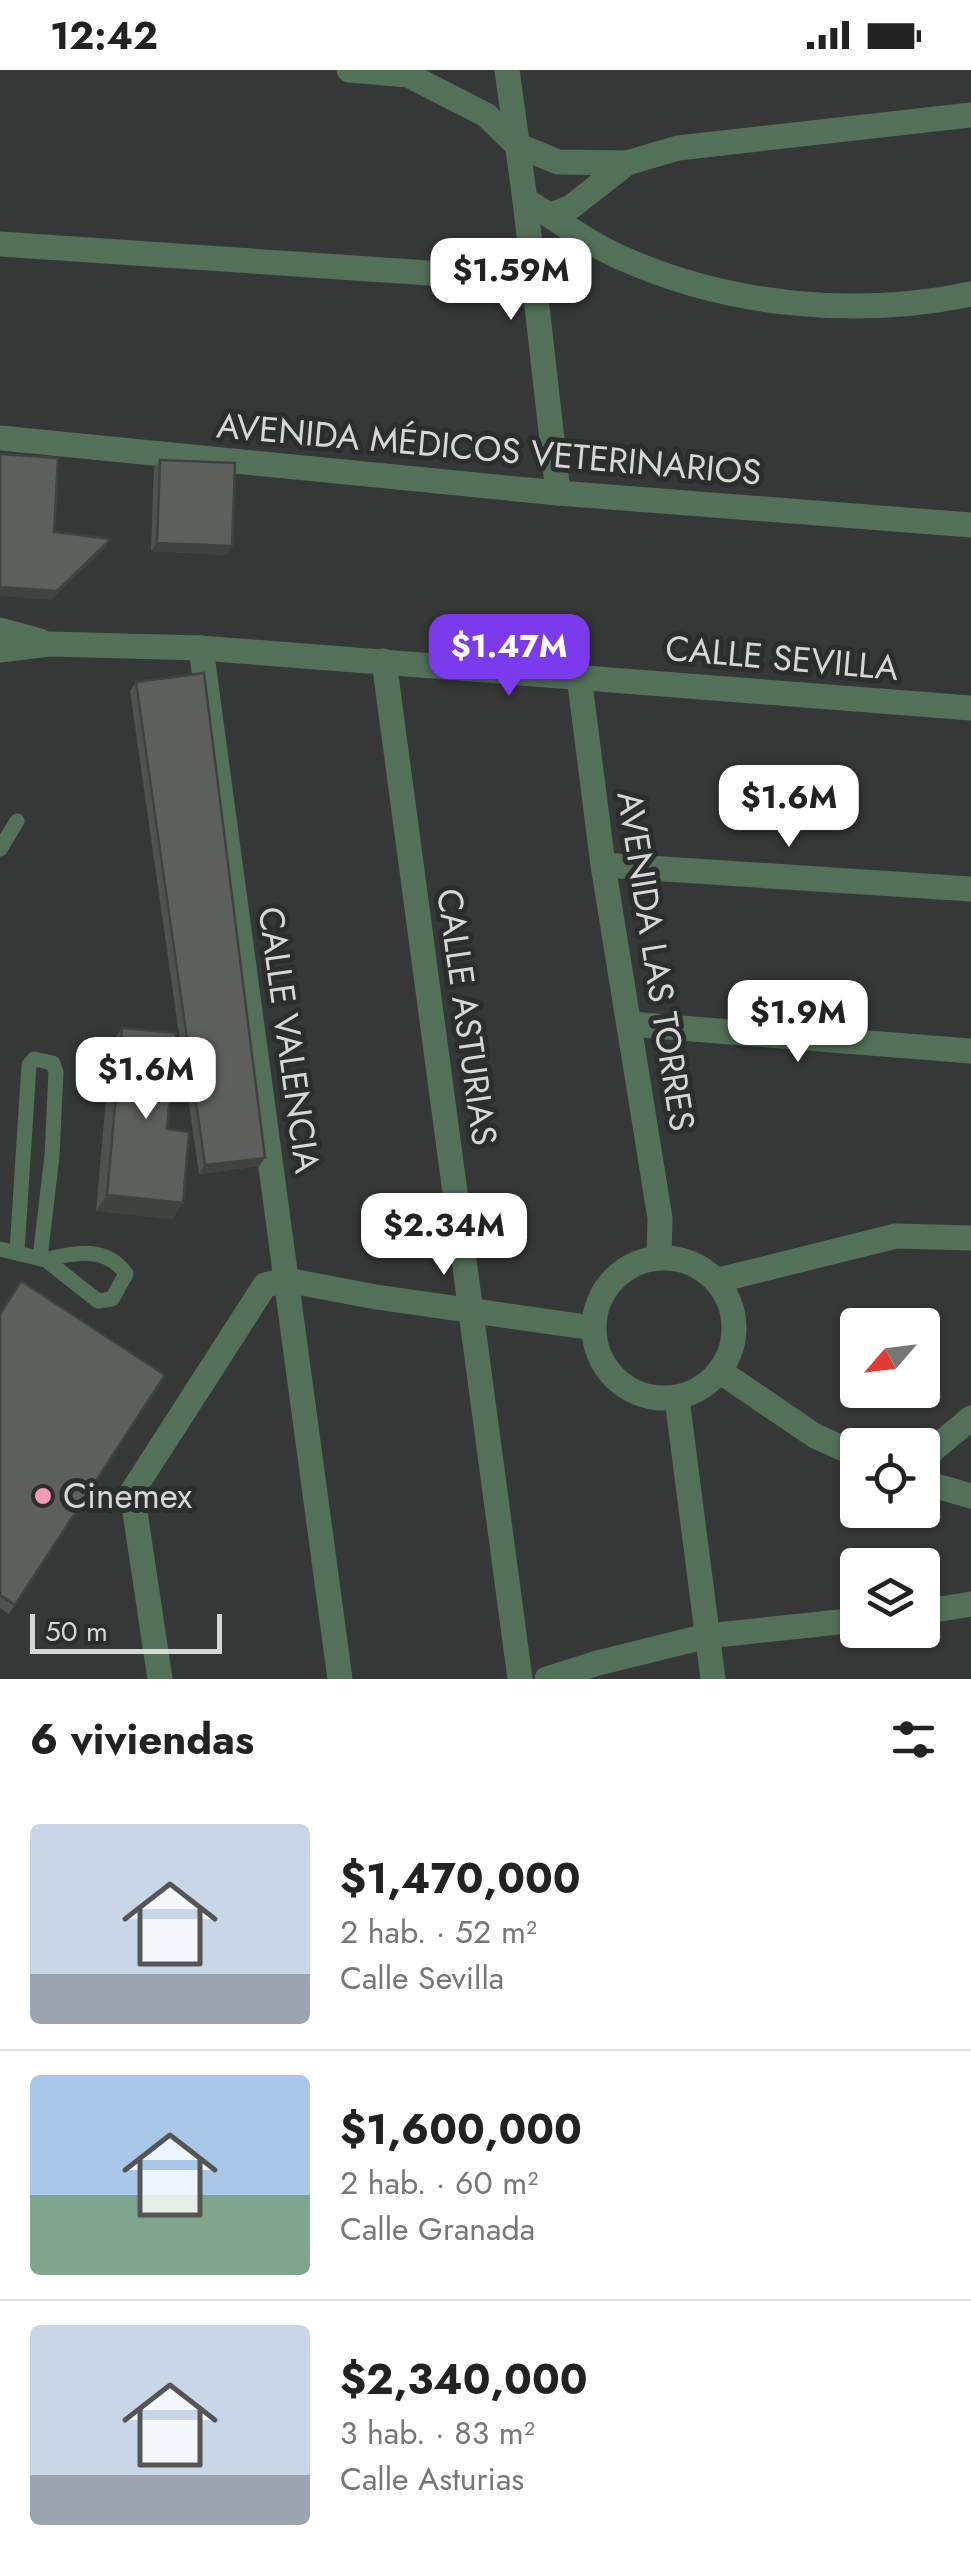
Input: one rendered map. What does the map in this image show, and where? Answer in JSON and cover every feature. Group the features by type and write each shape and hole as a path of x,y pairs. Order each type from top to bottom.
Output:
{"street":[{"path":"349,70 408,75 486,114 517,146 558,162 627,164 678,148 971,115"},
{"path":"507,70 558,493"},
{"path":"550,215 571,206 627,164"},
{"path":"525,200 624,259 713,290 800,303 881,305 971,294"},
{"path":"0,244 534,280"},
{"name":"AVENIDA MÉDICOS VETERINARIOS","path":"0,438 558,493 971,526"},
{"name":"CALLE SEVILLA","path":"0,630 49,644"},
{"name":"CALLE SEVILLA","path":"0,650 49,644 201,648 971,708"},
{"name":"CALLE VALENCIA","path":"201,648 340,1679"},
{"name":"CALLE ASTURIAS","path":"384,662 520,1679"},
{"name":"AVENIDA LAS TORRES","path":"579,676 604,865 660,1218 658,1256"},
{"path":"604,865 971,889"},
{"path":"630,1024 971,1051"},
{"path":"719,1280 896,1236 971,1238"},
{"path":"658,1256 697,1265 719,1280 730,1300 735,1339 721,1372 699,1391 677,1399 656,1400 624,1387 602,1365 592,1328 602,1292 625,1268 658,1256"},
{"path":"160,1679 132,1492 265,1285 286,1280 592,1328"},
{"path":"721,1372 814,1436 840,1448"},
{"path":"677,1399 712,1679"},
{"path":"940,1444 971,1418"},
{"path":"940,1487 971,1496"},
{"path":"940,1609 971,1604"},
{"path":"547,1679 598,1662 708,1636 840,1622"}],"lane":[{"path":"0,849 17,822"},
{"path":"43,1258 56,1072 53,1063 34,1058 30,1065 22,1190 5,1251 43,1258 95,1253 117,1260 126,1274 112,1299 98,1301 43,1258"},
{"path":"22,1190 46,1192"}],"building":[{"path":"0,454 58,458 54,532 111,539 57,591 0,587"},
{"path":"160,460 235,463 232,546 157,543"},
{"path":"204,673 265,1158 205,1165 136,682"},
{"path":"122,1028 176,1033 167,1129 189,1132 183,1203 107,1195"},
{"name":"Cinemex","path":"21,1281 165,1375 15,1605 0,1595 0,1314"}],"place":[{"name":"Cinemex","path":"43,1496"}]}
